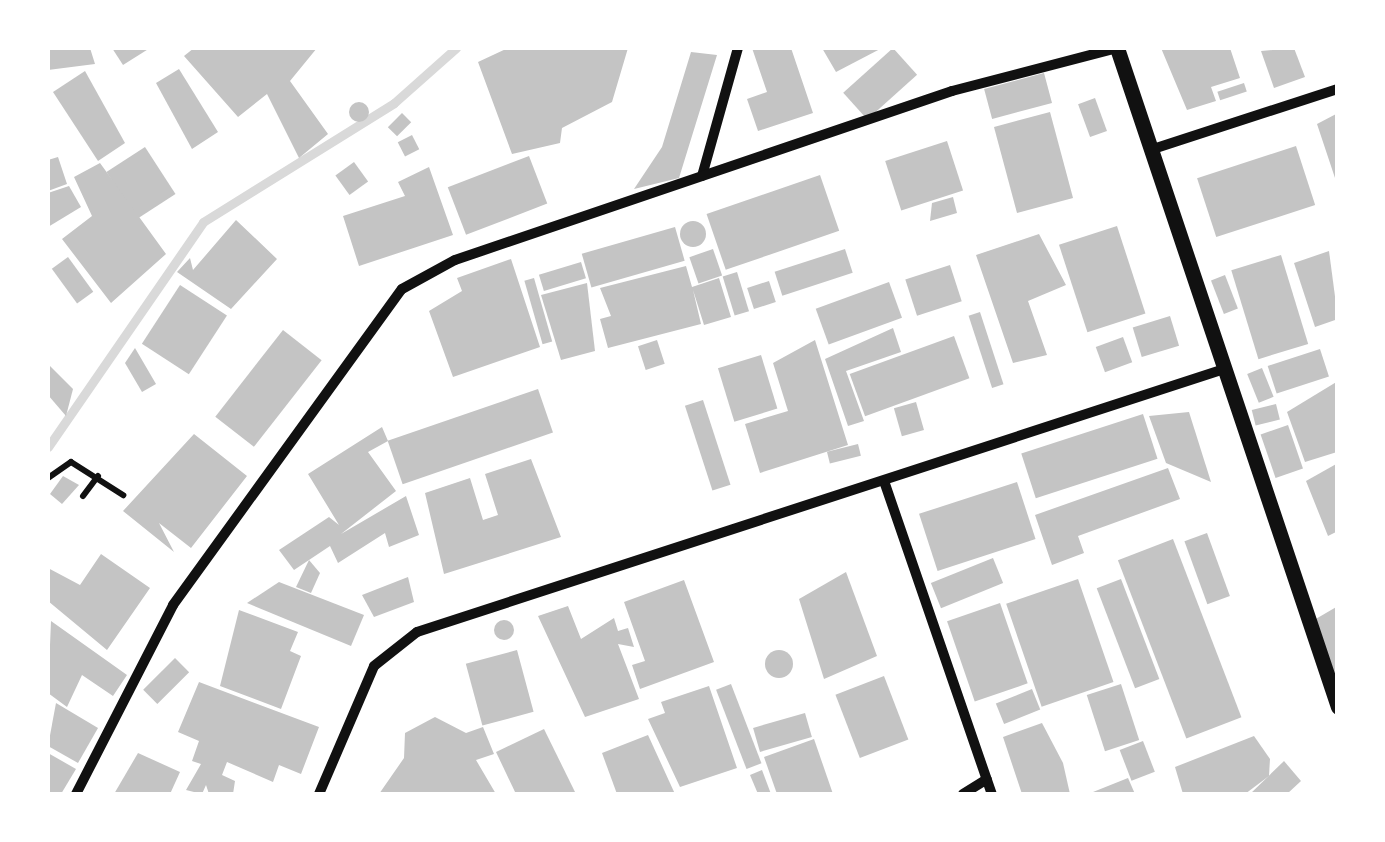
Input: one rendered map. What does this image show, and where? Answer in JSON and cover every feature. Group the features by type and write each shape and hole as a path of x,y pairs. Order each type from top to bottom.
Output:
{"street":[{"path":"702,176 738,48"},
{"path":"76,794 173,605 402,289 455,260 702,176 952,92 1117,48 1338,707"},
{"path":"1150,150 1338,89"},
{"path":"319,794 390,645 1224,369"},
{"path":"884,481 992,794"},
{"path":"964,794 987,779"}],"lane":[{"path":"48,478 71,462 123,495"},
{"path":"83,496 98,476"}],"building":[{"path":"48,48 90,48 95,64 48,70"},
{"path":"112,48 150,48 123,65"},
{"path":"194,48 317,48 290,81 328,134 299,158 267,94 238,117 184,56"},
{"path":"508,48 628,48 612,102 562,128 560,143 512,154 478,62"},
{"path":"752,48 791,48 813,113 758,131 747,99 767,92"},
{"path":"822,48 882,48 836,72"},
{"path":"893,48 917,75 867,120 843,93"},
{"path":"1161,48 1230,48 1240,78 1211,87 1216,101 1187,110"},
{"path":"1294,48 1305,77 1274,88 1261,51"},
{"path":"691,52 717,55 679,178 634,189 662,147"},
{"path":"179,69 218,132 192,149 156,83"},
{"path":"85,71 125,143 98,161 53,92"},
{"path":"1044,73 1052,103 992,119 984,89"},
{"path":"1244,83 1247,92 1220,100 1217,92"},
{"path":"1095,98 1107,131 1090,137 1078,104"},
{"path":"359,102 369,112 359,122 349,112"},
{"path":"1050,112 1073,198 1017,213 994,127"},
{"path":"402,113 411,122 397,136 388,127"},
{"path":"1338,113 1338,184 1337,184 1317,124"},
{"path":"412,135 419,149 405,157 398,142"},
{"path":"947,141 963,190 901,211 885,161"},
{"path":"1296,146 1315,205 1216,237 1197,178"},
{"path":"145,147 175,194 137,219 106,172"},
{"path":"529,156 547,204 466,235 448,187"},
{"path":"58,157 67,184 48,191 48,160"},
{"path":"354,162 368,181 349,195 335,176"},
{"path":"100,163 166,254 111,303 62,239 92,216 74,177"},
{"path":"429,167 453,235 359,266 343,216 405,196 398,182"},
{"path":"820,175 839,231 726,270 707,214"},
{"path":"69,186 81,207 48,227 48,193"},
{"path":"953,197 957,213 930,221 932,203"},
{"path":"236,220 277,259 231,309 177,272 190,258 193,270"},
{"path":"693,221 702,225 706,234 702,243 693,247 684,243 680,234 684,225"},
{"path":"1117,226 1145,313 1087,332 1059,245"},
{"path":"675,227 685,261 591,287 582,254"},
{"path":"1039,234 1066,285 1028,301 1047,355 1013,363 976,255"},
{"path":"713,249 722,275 698,284 689,257"},
{"path":"845,249 853,273 782,296 775,272"},
{"path":"1329,251 1338,319 1315,327 1294,263"},
{"path":"1281,255 1308,344 1258,359 1231,270"},
{"path":"68,257 93,292 77,304 52,269"},
{"path":"511,259 540,347 453,377 429,311 462,291 457,278"},
{"path":"581,262 586,278 544,291 539,275"},
{"path":"950,265 962,301 917,316 905,280"},
{"path":"686,266 692,287 719,278 731,317 704,325 693,290 701,324 608,348 600,319 611,316 600,288"},
{"path":"737,272 749,311 735,316 723,276"},
{"path":"1225,275 1238,309 1224,314 1211,280"},
{"path":"534,278 552,341 543,344 524,281"},
{"path":"769,281 776,302 754,309 747,288"},
{"path":"889,282 902,318 829,344 816,309"},
{"path":"587,283 595,351 561,360 541,295"},
{"path":"180,285 227,315 189,374 142,344"},
{"path":"980,312 1003,384 992,388 969,316"},
{"path":"1170,316 1179,346 1142,357 1133,327"},
{"path":"893,328 901,352 846,371 864,421 848,426 825,359"},
{"path":"283,330 322,360 254,447 215,417"},
{"path":"954,336 969,378 865,416 850,374"},
{"path":"1123,337 1132,362 1105,372 1096,347"},
{"path":"657,340 665,364 646,370 638,346"},
{"path":"815,340 848,445 760,473 745,424 788,411 773,363"},
{"path":"135,348 156,384 142,392 125,363"},
{"path":"1320,349 1329,377 1277,394 1268,366"},
{"path":"761,355 777,409 734,422 718,368"},
{"path":"48,364 73,389 66,416 48,395"},
{"path":"1262,368 1274,397 1259,403 1247,374"},
{"path":"1338,381 1337,452 1305,462 1287,412"},
{"path":"538,389 553,432 403,484 388,441"},
{"path":"703,400 731,485 712,491 685,406"},
{"path":"916,402 924,430 902,436 894,408"},
{"path":"1276,404 1280,420 1256,426 1252,410"},
{"path":"1189,412 1211,482 1166,463 1149,416"},
{"path":"1143,414 1158,459 1036,498 1021,454"},
{"path":"1288,425 1303,468 1276,478 1261,434"},
{"path":"382,427 388,441 368,452 396,491 341,534 406,496 419,535 389,547 385,533 338,563 330,546 294,570 279,550 329,517 339,525 308,474"},
{"path":"194,434 247,476 191,548 159,523 174,552 123,511"},
{"path":"858,444 861,456 830,463 827,452"},
{"path":"531,459 561,537 444,574 425,493 470,478 483,520 498,515 485,474"},
{"path":"1338,463 1338,531 1328,536 1306,481"},
{"path":"1168,468 1180,499 1078,536 1084,553 1052,565 1035,515"},
{"path":"63,476 79,485 62,504 50,494"},
{"path":"1017,482 1036,539 938,571 919,514"},
{"path":"1207,533 1230,596 1207,604 1184,541"},
{"path":"1173,539 1241,717 1186,738 1118,560"},
{"path":"101,554 150,588 107,650 48,601 48,568 80,585"},
{"path":"993,558 1003,583 941,608 931,583"},
{"path":"309,560 320,573 311,593 296,587"},
{"path":"846,572 877,656 824,679 799,599"},
{"path":"408,577 414,602 374,617 362,595"},
{"path":"1078,579 1113,682 1042,707 1006,604"},
{"path":"1121,579 1159,679 1135,688 1097,588"},
{"path":"684,580 714,662 640,689 632,665 645,661 624,602"},
{"path":"279,582 364,615 351,646 247,603"},
{"path":"1000,603 1028,683 975,702 947,621"},
{"path":"568,606 581,639 614,618 618,631 628,628 634,647 618,644 639,699 585,717 538,616"},
{"path":"1338,606 1338,685 1314,620"},
{"path":"239,610 298,632 290,651 301,656 281,709 220,686"},
{"path":"504,620 514,630 504,640 494,630"},
{"path":"51,621 127,675 113,696 82,675 67,707 48,693"},
{"path":"517,650 534,712 482,726 466,664"},
{"path":"779,650 789,654 793,664 789,674 779,678 769,674 765,664 769,654"},
{"path":"175,658 189,672 157,704 143,690"},
{"path":"884,676 908,739 860,758 835,695"},
{"path":"199,682 319,727 301,774 279,765 273,782 227,762 222,775 235,781 233,794 209,794 206,785 202,794 186,790 201,764 192,761 199,741 178,732"},
{"path":"731,684 761,763 747,769 716,690"},
{"path":"1121,684 1139,740 1105,751 1087,695"},
{"path":"709,686 737,768 680,787 648,719 665,713 661,702"},
{"path":"1032,689 1040,709 1004,724 996,704"},
{"path":"56,703 98,728 78,763 48,746"},
{"path":"805,713 812,737 760,752 753,728"},
{"path":"435,717 466,733 483,727 494,754 476,760 496,794 379,794 404,758 405,733"},
{"path":"1042,723 1063,763 1070,794 1022,794 1003,737"},
{"path":"544,729 575,792 516,794 496,752"},
{"path":"648,735 675,794 617,794 602,753"},
{"path":"1254,736 1270,759 1269,776 1245,794 1183,794 1175,767"},
{"path":"814,739 833,794 777,794 764,757"},
{"path":"1143,741 1155,772 1131,781 1120,750"},
{"path":"48,753 76,769 61,794 48,794"},
{"path":"138,753 180,772 170,794 114,794"},
{"path":"1284,761 1301,781 1287,794 1250,794"},
{"path":"762,770 771,794 758,794 750,775"},
{"path":"1128,778 1135,794 1088,794"}],"waterway":[{"path":"48,447 203,222 394,103 456,48"}]}
